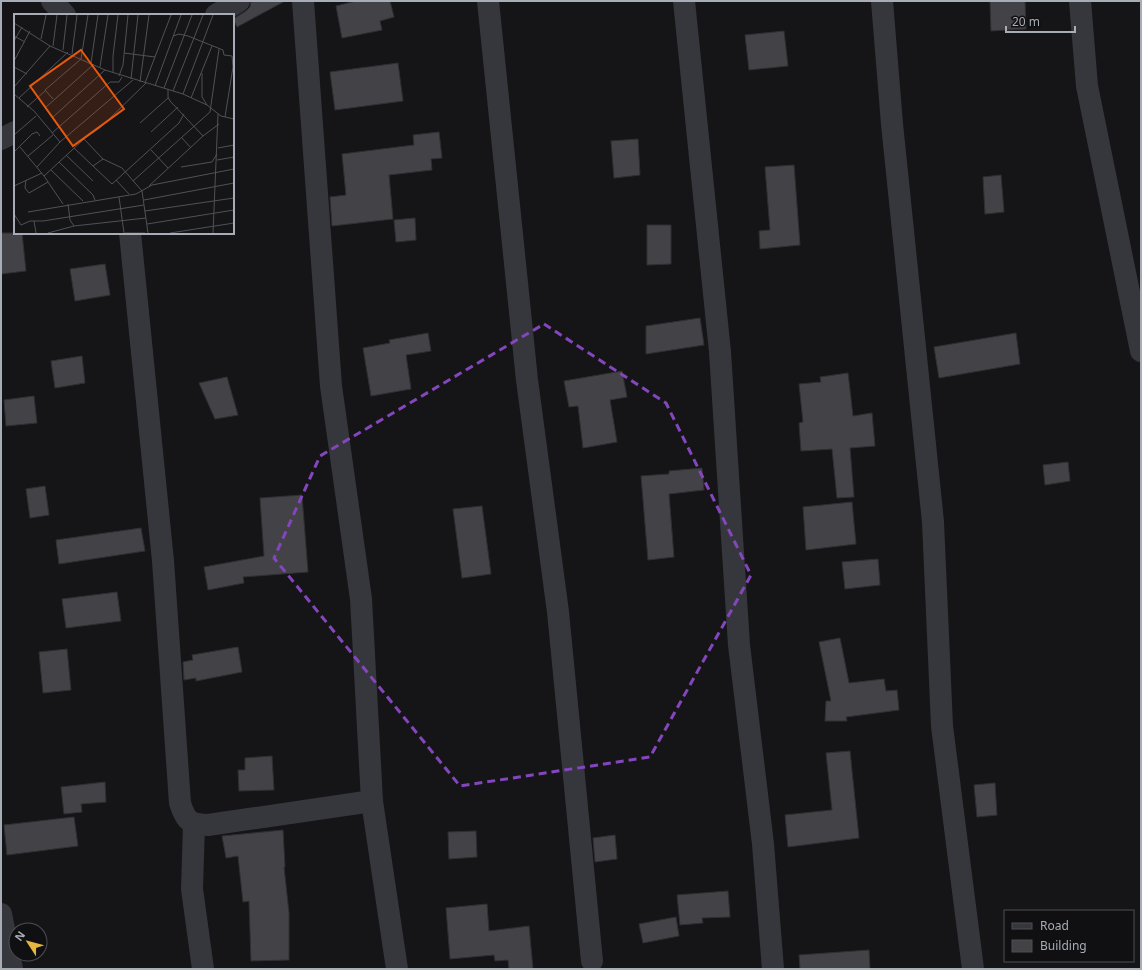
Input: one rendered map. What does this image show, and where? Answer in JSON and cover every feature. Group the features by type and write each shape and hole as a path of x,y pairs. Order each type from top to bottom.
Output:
{"street":[{"path":"52,1 64,14"},
{"path":"218,14 239,1"},
{"path":"303,1 331,386 361,599 372,801 397,969"},
{"path":"488,1 527,380 558,612 592,961"},
{"path":"684,1 720,352 739,645 763,844 773,969"},
{"path":"882,1 892,124 933,522 942,726 973,969"},
{"path":"1080,1 1087,86 1138,324 1141,351"},
{"path":"1,139 14,132"},
{"path":"130,234 163,561 180,803 184,817 194,824 208,825 372,801"},
{"path":"194,824 192,889 203,969"},
{"path":"1,914 12,969"}],"highlighted area":[{"path":"544,324 666,403 751,575 650,757 460,786 274,558 320,456"}],"building":[{"path":"251,1 285,1 237,27 234,18 250,7"},
{"path":"356,1 390,1 394,17 380,21 382,30 342,38 336,6"},
{"path":"990,1 1025,1 1026,29 991,31"},
{"path":"784,31 788,66 749,70 745,35"},
{"path":"398,63 403,101 335,110 330,72"},
{"path":"439,132 442,158 431,159 432,170 389,175 393,219 332,226 330,197 346,195 342,154 414,145 413,135"},
{"path":"638,139 640,175 614,178 611,141"},
{"path":"794,165 800,245 760,249 759,231 770,230 765,167"},
{"path":"1001,175 1004,212 985,214 983,177"},
{"path":"415,218 416,240 396,242 394,220"},
{"path":"647,225 671,225 671,264 647,265"},
{"path":"1,233 22,234 26,271 1,274"},
{"path":"105,264 110,295 75,301 70,269"},
{"path":"700,318 704,345 646,354 646,326"},
{"path":"428,333 431,351 406,355 411,389 371,396 363,348 390,343 389,340"},
{"path":"1016,333 1020,364 939,378 934,347"},
{"path":"82,356 85,383 55,388 51,361"},
{"path":"622,371 627,397 610,400 617,442 583,448 578,406 569,407 564,381"},
{"path":"848,373 853,416 872,413 875,446 850,448 854,497 837,498 832,449 801,451 799,423 803,422 799,384 821,382 820,377"},
{"path":"227,377 238,415 215,419 199,383"},
{"path":"34,396 37,423 6,426 4,400"},
{"path":"1068,462 1070,481 1045,485 1043,465"},
{"path":"702,468 704,490 669,494 674,557 648,560 641,476 669,474 669,471"},
{"path":"45,486 49,515 30,518 26,489"},
{"path":"302,495 308,572 243,577 244,583 208,590 204,567 264,556 260,498"},
{"path":"852,502 856,544 806,550 803,507"},
{"path":"482,506 491,574 462,578 453,509"},
{"path":"141,528 145,551 59,564 56,540"},
{"path":"878,559 880,585 845,589 842,562"},
{"path":"117,592 121,621 66,628 62,599"},
{"path":"840,638 849,683 884,679 886,691 897,690 899,710 846,717 847,721 825,721 826,701 831,701 819,642"},
{"path":"238,647 242,672 196,681 196,678 184,680 183,662 193,660 192,655"},
{"path":"67,649 71,690 43,693 39,652"},
{"path":"850,751 859,838 788,847 785,815 832,810 826,753"},
{"path":"272,756 274,790 239,791 238,770 245,770 245,758"},
{"path":"105,782 106,802 81,804 82,812 64,814 61,787"},
{"path":"995,783 997,815 977,817 974,785"},
{"path":"74,817 78,846 7,855 4,825"},
{"path":"283,830 284,867 289,913 289,960 251,961 249,901 243,902 238,856 226,858 222,836"},
{"path":"476,831 477,857 449,859 448,832"},
{"path":"615,835 617,859 595,862 593,838"},
{"path":"728,891 730,917 702,918 703,923 680,925 677,895"},
{"path":"487,904 489,931 529,926 533,969 509,969 508,960 495,961 494,955 450,959 446,908"},
{"path":"676,917 679,936 643,943 639,924"},
{"path":"869,950 870,969 800,969 799,955"}]}
